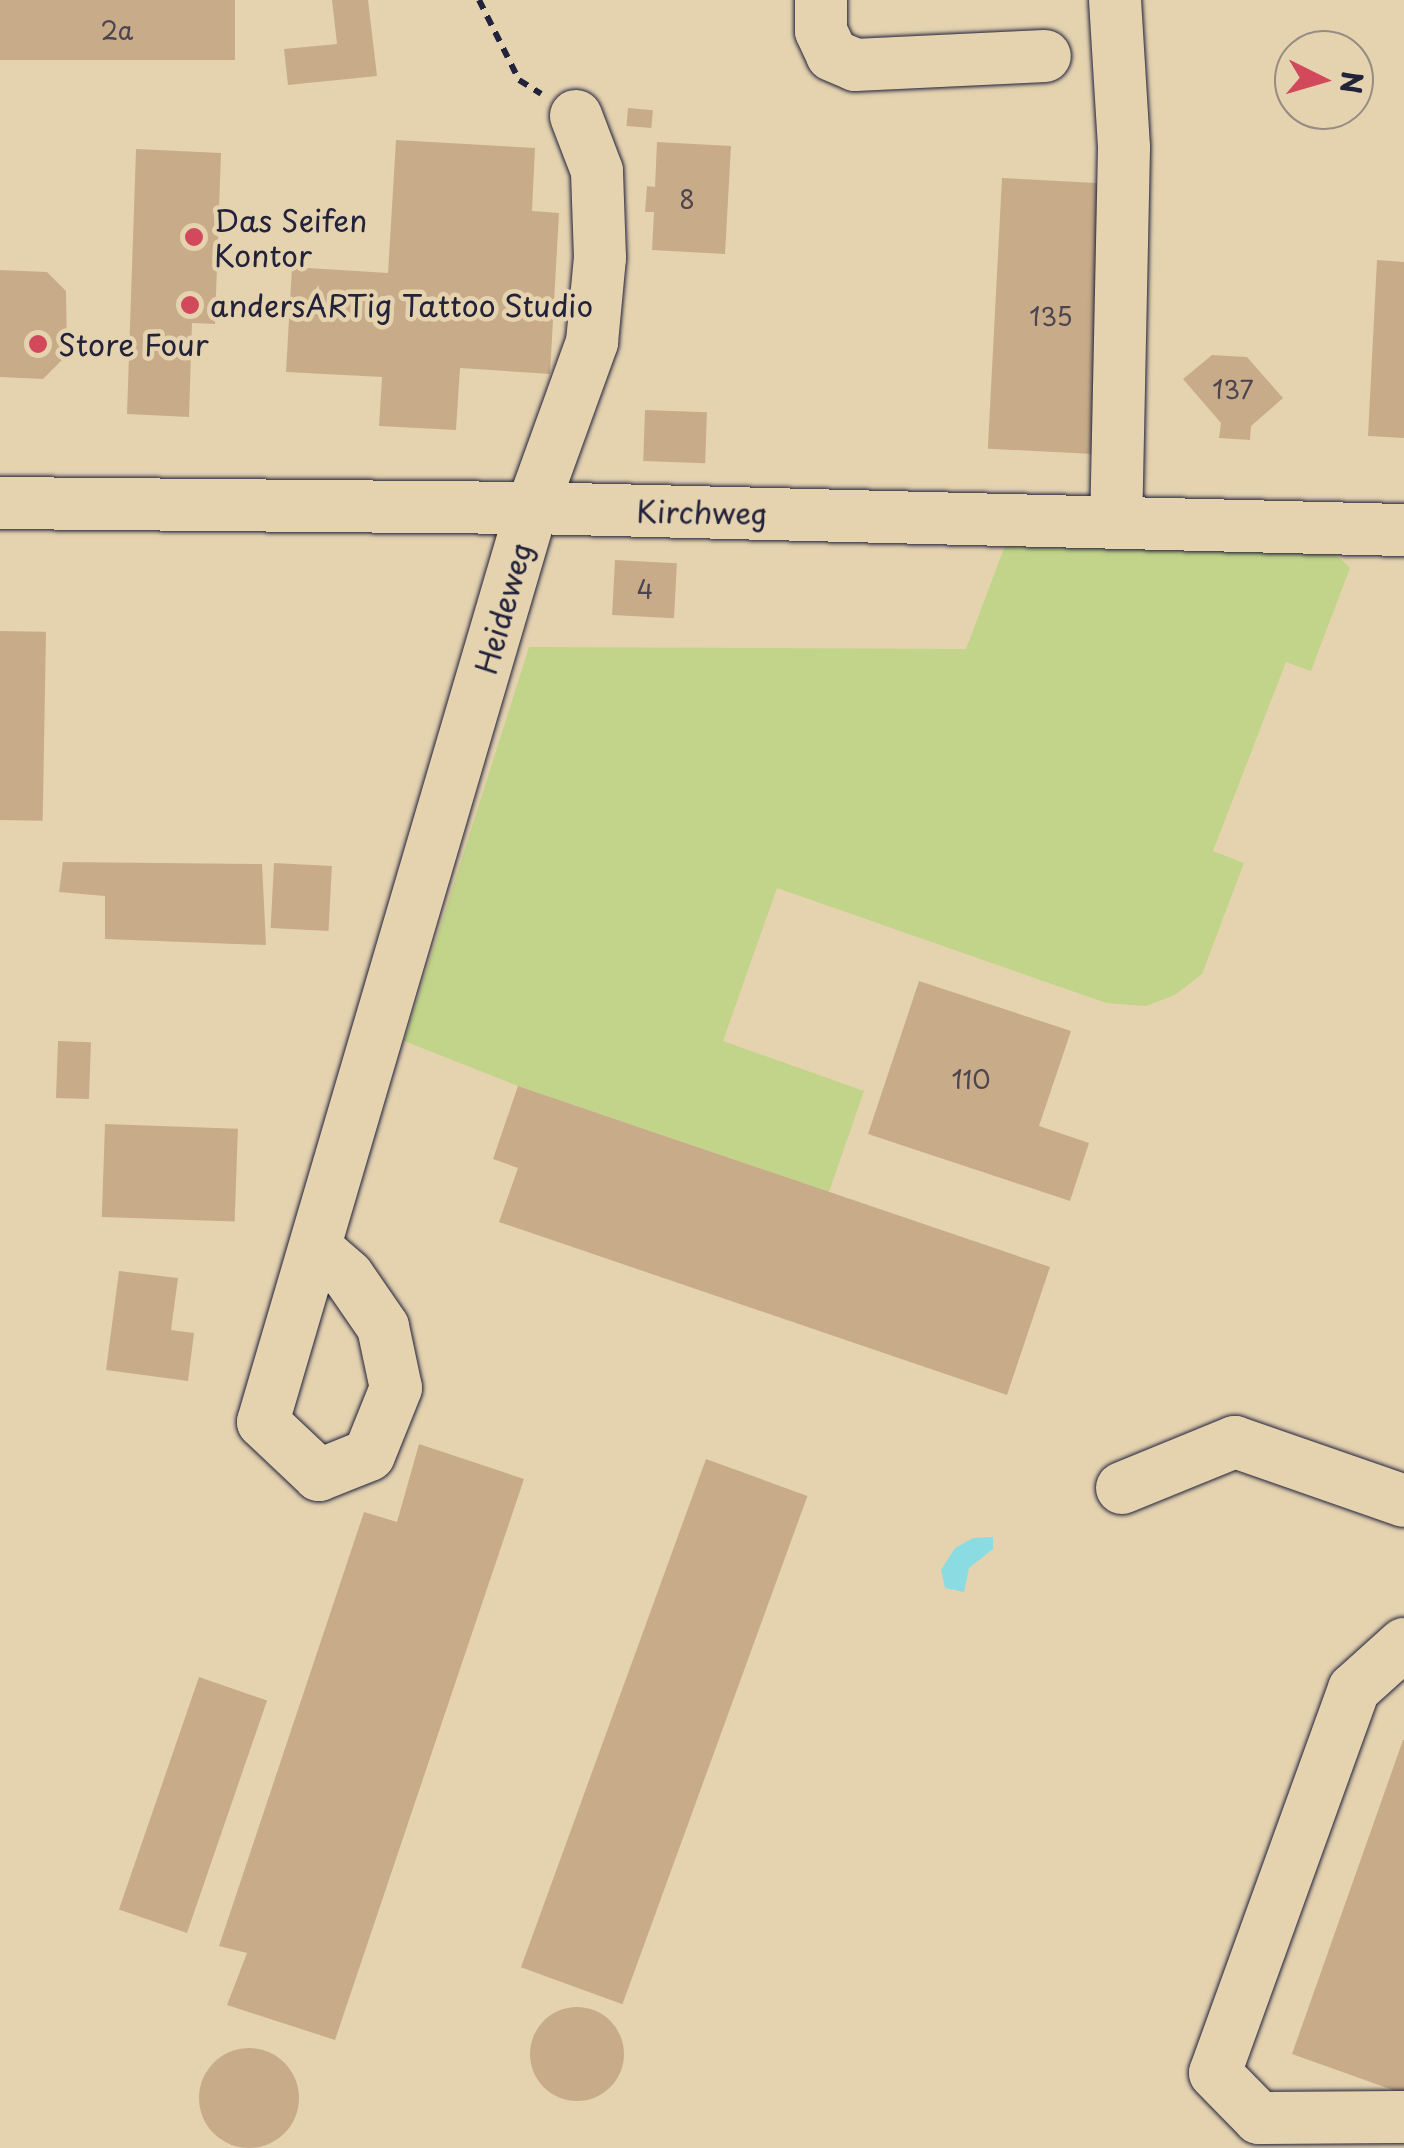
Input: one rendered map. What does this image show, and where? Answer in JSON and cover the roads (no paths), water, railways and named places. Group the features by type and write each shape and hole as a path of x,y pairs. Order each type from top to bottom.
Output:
{"street":[{"path":"821,0 821,31 832,55 855,65 1045,56"},
{"path":"1115,0 1124,148 1116,523"},
{"name":"Heideweg","path":"317,1249 532,508 592,342 600,258 596,171 576,116"},
{"name":"Kirchweg","path":"0,503 532,508 1404,530"},
{"path":"1122,1488 1235,1442 1404,1500"},
{"path":"1404,1644 1354,1688 1215,2072 1259,2118 1404,2117"}],"water":[{"path":"993,1537 993,1549 969,1568 964,1592 945,1588 941,1570 955,1548 973,1538"}],"place":[{"name":"Das Seifen Kontor","path":"194,237"},
{"name":"andersARTig Tattoo Studio","path":"190,305"},
{"name":"Store Four","path":"38,344"}]}
